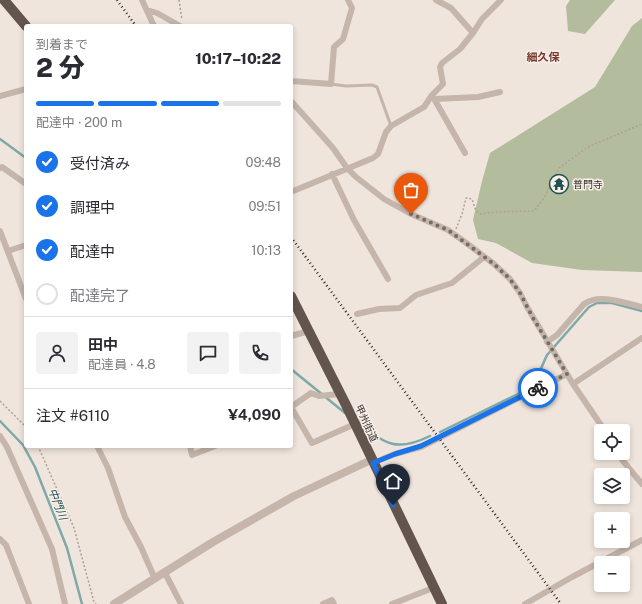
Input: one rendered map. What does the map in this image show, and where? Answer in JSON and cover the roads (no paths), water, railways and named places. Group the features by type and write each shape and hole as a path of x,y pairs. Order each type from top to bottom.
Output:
{"highway":[{"path":"4,0 24,24"},
{"name":"甲州街道","path":"293,300 346,405 372,462 442,604"}],"street":[{"path":"142,0 153,24"},
{"path":"293,81 331,84 334,47 343,39 352,8 348,0"},
{"path":"436,0 451,8 473,33"},
{"path":"293,191 373,158 378,154 386,132 391,126 424,106 433,97 443,84 440,67 442,63 460,49 482,19 501,0"},
{"path":"148,10 181,23"},
{"path":"0,96 24,90"},
{"path":"433,97 478,97 500,92"},
{"path":"433,97 465,153"},
{"path":"293,103 333,148 347,168 356,177 384,199 411,214 448,230 494,264 510,279 520,293 554,354 600,424"},
{"path":"0,168 2,167 24,183"},
{"path":"332,174 354,220 388,279"},
{"path":"0,231 24,294"},
{"path":"8,251 24,246"},
{"path":"357,314 379,309 400,308 416,296 452,283 484,257"},
{"path":"548,343 589,300 608,300 642,307"},
{"path":"293,335 309,331"},
{"path":"573,384 642,338"},
{"path":"114,604 213,542 294,496 372,462 421,446 567,374"},
{"path":"293,406 311,393 319,396 340,394"},
{"path":"293,410 312,443 355,424"},
{"path":"0,436 7,447 52,549 66,604"},
{"path":"98,448 108,468 124,517 141,547 155,579"},
{"path":"190,448 192,455 210,448"},
{"path":"622,460 642,484"},
{"path":"0,539 6,545 29,604"},
{"path":"525,604 642,540"},
{"path":"165,573 181,604"},
{"path":"392,604 433,588"},
{"path":"323,604 332,600 334,604"}],"lane":[{"path":"331,84 346,86 377,86 391,126"}],"waterway":[{"path":"0,139 24,157"},
{"path":"440,432 522,392 535,382 547,355 589,307 597,303 612,303 642,311"},
{"path":"293,371 345,413"},
{"name":"中門川","path":"0,421 24,447"},
{"path":"359,423 377,437 392,444 409,444 430,436"},
{"name":"中門川","path":"25,448 35,467 67,548 82,604"}],"railway":[{"path":"117,0 135,24"},
{"path":"293,240 561,604"}],"place":[{"name":"普門寺","path":"559,184"}],"district":[{"name":"細久保","path":"543,57"}]}
